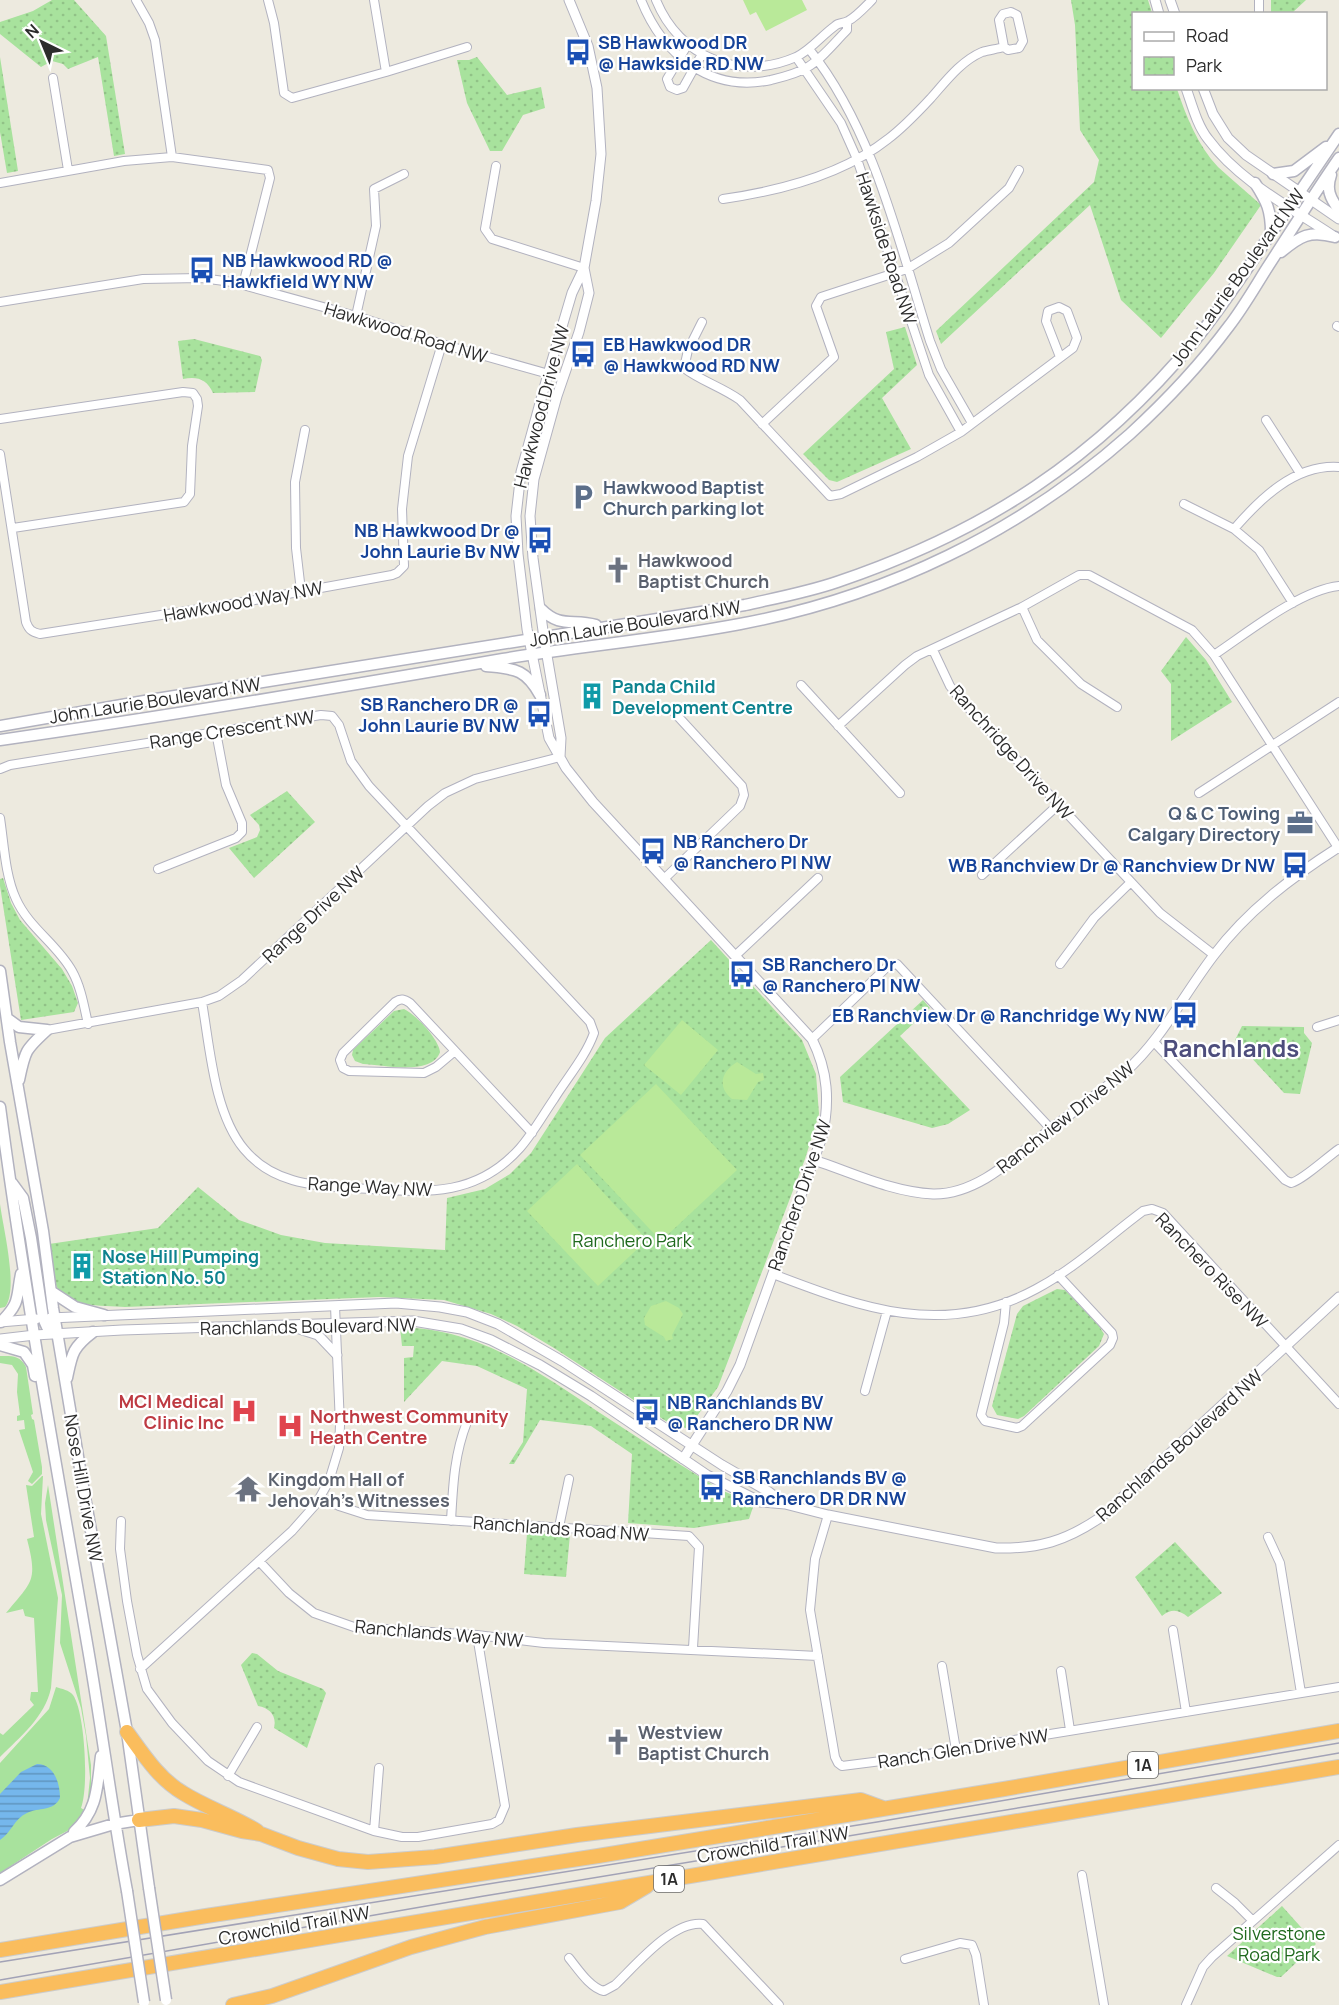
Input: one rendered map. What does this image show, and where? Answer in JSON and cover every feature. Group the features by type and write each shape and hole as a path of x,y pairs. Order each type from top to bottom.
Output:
{"highway":[{"name":"Crowchild Trail NW","path":"0,1950 194,1917 471,1876 1339,1731"},
{"path":"127,1732 154,1769 182,1793 241,1821 261,1834 298,1848 338,1859 368,1862 435,1857 577,1834 861,1800 885,1808"},
{"name":"Crowchild Trail NW","path":"0,1992 1339,1767"},
{"path":"139,1820 174,1816 202,1820 242,1832 261,1834"},
{"path":"233,2005 272,1996 411,1947 485,1927 620,1902 654,1882"},
{"path":"258,2005 272,1996"}],"main road":[{"path":"1273,174 1290,172 1303,166 1337,137"},
{"name":"John Laurie Boulevard NW","path":"0,726 745,605 836,582 924,548 971,526 1048,479 1127,414 1198,337 1300,194 1337,137"},
{"path":"1337,161 1328,189 1332,202 1339,210"},
{"name":"John Laurie Boulevard NW","path":"0,741 533,654 738,624 785,614 874,587 923,568 1016,520 1058,492 1097,462 1171,395 1225,332 1337,161"},
{"path":"1255,183 1267,201 1271,213 1271,233"},
{"path":"1272,261 1290,245 1307,235 1318,233 1337,238"},
{"path":"541,609 554,620 568,623 593,623 602,627"},
{"path":"474,664 520,671 529,677 540,695"},
{"path":"0,718 41,718"},
{"name":"Nose Hill Drive NW","path":"0,971 8,1019 5,1034 17,1086 127,1732 167,2002"},
{"path":"8,1019 19,1027 47,1030"},
{"path":"17,1086 24,1056 29,1046 47,1030"},
{"name":"Nose Hill Drive NW","path":"0,1107 22,1268 38,1319 35,1335 144,2003"},
{"path":"10,1181 23,1198 32,1238 38,1319 58,1333"},
{"path":"1,1322 14,1309 18,1299 22,1268"},
{"path":"52,1292 75,1307 104,1315"},
{"path":"66,1384 77,1345 93,1332"},
{"path":"0,1345 24,1352 33,1365 35,1379 47,1403"},
{"path":"0,1880 70,1837 84,1823 91,1812 103,1743"},
{"path":"70,1837 114,1824 139,1820"}],"street":[{"path":"135,0 149,23 155,40 172,157"},
{"path":"268,0 274,23 284,93 292,98 467,47"},
{"path":"374,0 386,72"},
{"name":"Hawkwood Drive NW","path":"533,654 519,564 516,516 521,472 572,292 584,268 596,201 601,154 597,88 588,46 569,0"},
{"path":"641,0 658,33 679,58 694,68 723,80 741,83 771,80 804,69 818,61 847,30 847,22"},
{"path":"656,0 676,33 688,44 702,54 730,66 750,68 772,66 796,57 808,50 837,23 847,22 872,0"},
{"path":"723,199 760,194 840,168 888,139 962,64 982,52 1004,47 1008,50 1019,48 1023,41 1017,15 1011,12 1003,14 999,20 1004,47"},
{"path":"688,44 667,79 667,83 673,89 683,88 702,54"},
{"name":"Hawkside Road NW","path":"808,50 818,61 852,117 869,151 941,369 972,423"},
{"name":"Hawkside Road NW","path":"796,57 841,123 857,159 929,375 961,432"},
{"path":"53,78 68,171"},
{"path":"1187,90 1207,138 1233,165 1255,183 1337,238"},
{"path":"1204,90 1218,124 1228,138 1246,155 1339,219"},
{"path":"0,183 172,157 268,170 270,178 243,285"},
{"path":"496,166 485,229 492,239 584,268"},
{"path":"762,424 834,357 816,306 821,297 908,269 949,243 1009,188 1019,170"},
{"path":"356,316 376,226 374,189 404,174"},
{"name":"Hawkwood Drive NW","path":"547,653 532,550 530,516 534,479 589,292 584,268"},
{"name":"Hawkwood Road NW","path":"0,302 143,279 201,278 243,285 356,316 441,344 563,378"},
{"path":"702,322 688,350 684,368 694,376 727,391 740,400 830,496 840,494 917,457 961,432 1073,348 1077,338 1067,312 1059,307 1048,310 1046,321 1060,357"},
{"name":"Hawkwood Way NW","path":"0,454 26,622 28,628 33,632 40,634 187,611 392,575 404,566 402,509 408,456 441,344"},
{"path":"0,419 183,392 193,393 198,399 192,446 190,494 183,502 12,528"},
{"path":"1266,420 1300,473"},
{"path":"301,591 296,548 295,482 305,430"},
{"path":"1234,529 1253,507 1300,473 1327,466 1339,467"},
{"path":"1184,504 1234,529 1259,550 1293,603"},
{"path":"516,516 530,516"},
{"path":"838,726 917,656 1022,607 1079,574 1089,575 1192,630 1214,655 1339,848"},
{"path":"1214,655 1293,603 1319,590 1339,586"},
{"path":"1022,607 1037,640 1081,684 1117,707"},
{"name":"Ranchridge Drive NW","path":"933,650 950,686 960,699 1160,913 1214,955"},
{"path":"547,653 561,738 560,758"},
{"name":"Ranchero Drive NW","path":"533,654 549,738 572,777 812,1039 822,1064 828,1103 822,1137 814,1160 735,1376 683,1459"},
{"path":"801,685 900,793"},
{"path":"1199,793 1339,702"},
{"path":"664,879 740,806 744,795 742,786 672,710"},
{"name":"Range Crescent NW","path":"0,769 10,765 321,715 332,716 339,725 346,751 360,774 407,826"},
{"path":"158,869 236,838 242,832 242,823 226,785 216,732"},
{"name":"Range Drive NW","path":"47,1030 202,1002 219,996 242,980 445,793 463,783 560,758"},
{"path":"982,876 1059,804"},
{"path":"0,818 11,886 16,900 33,927 65,960 72,971 79,986 88,1024"},
{"name":"Range Way NW","path":"202,1002 219,1100 231,1129 243,1149 252,1158 280,1177 317,1186 435,1191 484,1178 510,1158 532,1133 592,1038 593,1027 407,826"},
{"name":"Ranchview Drive NW","path":"814,1160 906,1191 945,1193 976,1183 1125,1072 1154,1042 1214,955 1243,921 1300,872 1339,848"},
{"path":"736,955 818,878"},
{"path":"1060,964 1094,918 1131,882"},
{"path":"812,1039 888,966 897,964 1051,1129"},
{"path":"455,1051 432,1070 414,1074 349,1071 344,1068 340,1060 343,1053 399,999 405,999 410,1003 532,1133"},
{"path":"1317,1027 1339,1020"},
{"path":"1154,1042 1285,1180 1291,1182 1302,1178 1339,1149"},
{"name":"Ranchero Rise NW","path":"773,1274 831,1296 910,1315 947,1314 988,1308 1036,1290 1143,1211 1152,1209 1163,1214 1286,1347"},
{"path":"1006,1302 1004,1323 981,1415 987,1422 1017,1428 1101,1353 1113,1338 1112,1333 1058,1275"},
{"name":"Ranchlands Boulevard NW","path":"0,1339 58,1333 336,1322 413,1321 460,1329 491,1340 540,1365 591,1396 706,1475 761,1502 785,1504 828,1515 996,1548 1023,1549 1055,1542 1081,1531 1119,1503 1339,1297"},
{"name":"Ranchlands Boulevard NW","path":"1,1322 104,1315 396,1303 467,1312 498,1324 562,1361 785,1504"},
{"path":"140,1670 303,1520 320,1497 334,1469 339,1448 340,1425 334,1306"},
{"path":"865,1391 887,1311"},
{"path":"285,1325 318,1335 337,1355"},
{"path":"1286,1347 1339,1404"},
{"path":"451,1521 454,1466 467,1422"},
{"path":"559,1527 569,1479"},
{"name":"Ranchlands Road NW","path":"320,1497 367,1515 685,1535 693,1538 699,1547 693,1648"},
{"name":"Ranch Glen Drive NW","path":"828,1515 815,1559 810,1610 835,1756 840,1765 845,1767 1339,1687"},
{"path":"122,1521 120,1549 140,1670 147,1689 172,1723 208,1761 228,1776 272,1795 374,1831 402,1837 418,1837 492,1824 499,1820 505,1806 477,1635"},
{"path":"1268,1537 1280,1563 1301,1693"},
{"name":"Ranchlands Way NW","path":"259,1561 300,1603 324,1618 354,1627 477,1635 544,1643 693,1648 818,1656"},
{"path":"1173,1630 1186,1712"},
{"path":"942,1666 956,1750"},
{"path":"1061,1671 1070,1730"},
{"path":"228,1776 257,1727"},
{"path":"374,1831 379,1768"},
{"path":"1186,2005 1203,1967 1252,1920 1339,1845"},
{"path":"1082,1875 1104,2005"},
{"path":"1216,1888 1252,1920"},
{"path":"569,1958 594,1986 604,1992 615,1985 674,1930 688,1925 703,1924 779,2005"},
{"path":"905,1959 960,1943 969,1943 976,1955 984,2005"}],"green space":[{"path":"52,0 74,0 106,36 125,154 114,156 98,57 68,69 63,64 52,61 41,67 0,34 0,22 33,11"},
{"path":"743,0 802,0 807,10 766,31 756,12 750,15"},
{"path":"1071,0 1148,0 1152,12 1132,12 1132,90 1177,90 1184,110 1204,150 1218,167 1261,205 1214,273 1161,338 1121,300 1090,205 941,344 936,331 1094,182 1099,160 1080,130 1075,25"},
{"path":"1271,0 1306,0 1293,12 1271,12"},
{"path":"0,57 18,171 7,173 0,132"},
{"path":"477,57 507,95 541,87 545,108 523,115 502,151 490,151 467,103 457,60"},
{"path":"905,327 917,365 882,398 911,449 837,482 829,480 803,454 894,369 886,332"},
{"path":"194,339 260,356 262,360 255,392 213,393 208,384 201,380 183,379 178,341"},
{"path":"1186,637 1206,660 1232,702 1171,741 1171,684 1161,671"},
{"path":"287,791 315,822 254,878 229,848 257,837 260,830 259,825 250,815"},
{"path":"3,878 11,903 20,920 62,969 72,986 78,1003 74,1012 21,1020 0,886 0,879"},
{"name":"Ranchero Park","path":"711,940 802,1040 816,1074 819,1114 805,1159 718,1387 686,1428 672,1425 517,1326 491,1314 444,1300 379,1297 125,1307 84,1304 66,1297 59,1291 52,1268 49,1244 158,1228 198,1187 239,1220 281,1235 325,1243 445,1250 447,1198 485,1189 510,1174 531,1153 605,1038"},
{"path":"923,1000 930,1008 900,1036 970,1110 948,1124 932,1128 843,1102 840,1077"},
{"path":"404,1009 420,1021 436,1040 440,1052 435,1059 418,1067 394,1067 355,1061 352,1055 353,1050 394,1011"},
{"path":"682,1020 718,1050 681,1095 644,1065"},
{"path":"1242,1026 1304,1027 1304,1033 1312,1043 1300,1094 1284,1093 1235,1040"},
{"path":"737,1062 756,1074 763,1073 764,1080 758,1082 747,1100 732,1099 724,1090 724,1075"},
{"path":"656,1084 737,1170 661,1241 580,1155"},
{"path":"577,1164 647,1240 598,1286 527,1211"},
{"path":"0,1204 9,1258 11,1287 5,1307 0,1308"},
{"path":"1057,1289 1065,1290 1099,1326 1104,1334 1099,1346 1024,1416 1018,1419 997,1415 992,1406 1017,1314 1023,1306"},
{"path":"666,1301 679,1308 683,1314 672,1335 673,1339 666,1341 664,1337 645,1325 644,1318 651,1306"},
{"path":"400,1327 456,1335 482,1344 530,1368 721,1490 754,1504 749,1519 694,1528 628,1523 632,1454 591,1426 540,1420 514,1464 509,1464 523,1442 527,1389 477,1366 442,1361 404,1402 404,1358 413,1357 414,1346 402,1346"},
{"path":"0,1356 18,1358 26,1367 33,1414 31,1415 34,1420 42,1467 42,1474 32,1484 28,1481 33,1472 19,1430 25,1429 24,1420 17,1421 17,1416 20,1415 17,1392 18,1374 12,1365 0,1363"},
{"path":"42,1476 41,1514 58,1598 51,1688 38,1717 0,1757 0,1733 3,1735 34,1705 30,1700 31,1692 38,1692 34,1618 25,1616 23,1609 6,1613 27,1587 32,1573 27,1539 34,1537 26,1485 32,1486"},
{"path":"48,1485 91,1765 91,1789 87,1806 90,1778 86,1736 81,1708 60,1643 62,1595 46,1520 45,1503"},
{"path":"527,1533 570,1535 566,1577 524,1574"},
{"path":"1175,1542 1222,1593 1188,1617 1175,1611 1162,1616 1135,1577"},
{"path":"252,1653 257,1654 278,1671 323,1689 326,1693 307,1748 274,1728 272,1713 258,1706 241,1665"},
{"path":"56,1687 73,1695 77,1704 83,1733 85,1768 81,1808 86,1811 71,1829 0,1873 0,1763 49,1709"},
{"name":"Silverstone Road Park","path":"1282,1906 1316,1944 1281,1977 1227,1956"}],"water":[{"path":"37,1764 48,1767 55,1775 60,1798 50,1807 32,1811 23,1816 0,1840 0,1794 21,1772"}],"tram line":[{"path":"0,1962 877,1822 1339,1743"},
{"path":"0,1980 484,1896 1339,1753"}],"place":[{"name":"SB Hawkwood DR @ Hawkside RD NW","path":"578,52"},
{"name":"NB Hawkwood RD @ Hawkfield WY NW","path":"202,270"},
{"name":"EB Hawkwood DR @ Hawkwood RD NW","path":"583,354"},
{"name":"Hawkwood Baptist Church parking lot","path":"583,497"},
{"name":"NB Hawkwood Dr @ John Laurie Bv NW","path":"540,540"},
{"name":"Hawkwood Baptist Church","path":"618,570"},
{"name":"Panda Child Development Centre","path":"592,696"},
{"name":"SB Ranchero DR @ John Laurie BV NW","path":"539,714"},
{"name":"Q & C Towing Calgary Directory","path":"1300,823"},
{"name":"NB Ranchero Dr @ Ranchero Pl NW","path":"653,851"},
{"name":"WB Ranchview Dr @ Ranchview Dr NW","path":"1295,865"},
{"name":"SB Ranchero Dr @ Ranchero Pl NW","path":"742,974"},
{"name":"EB Ranchview Dr @ Ranchridge Wy NW","path":"1185,1015"},
{"name":"Nose Hill Pumping Station No. 50","path":"82,1266"},
{"name":"MCI Medical Clinic Inc","path":"244,1411"},
{"name":"NB Ranchlands BV @ Ranchero DR NW","path":"647,1412"},
{"name":"Northwest Community Heath Centre","path":"290,1426"},
{"name":"SB Ranchlands BV @ Ranchero DR DR NW","path":"712,1487"},
{"name":"Kingdom Hall of Jehovah's Witnesses","path":"248,1489"},
{"name":"Westview Baptist Church","path":"618,1742"}],"district":[{"name":"Ranchlands","path":"1231,1047"}]}
